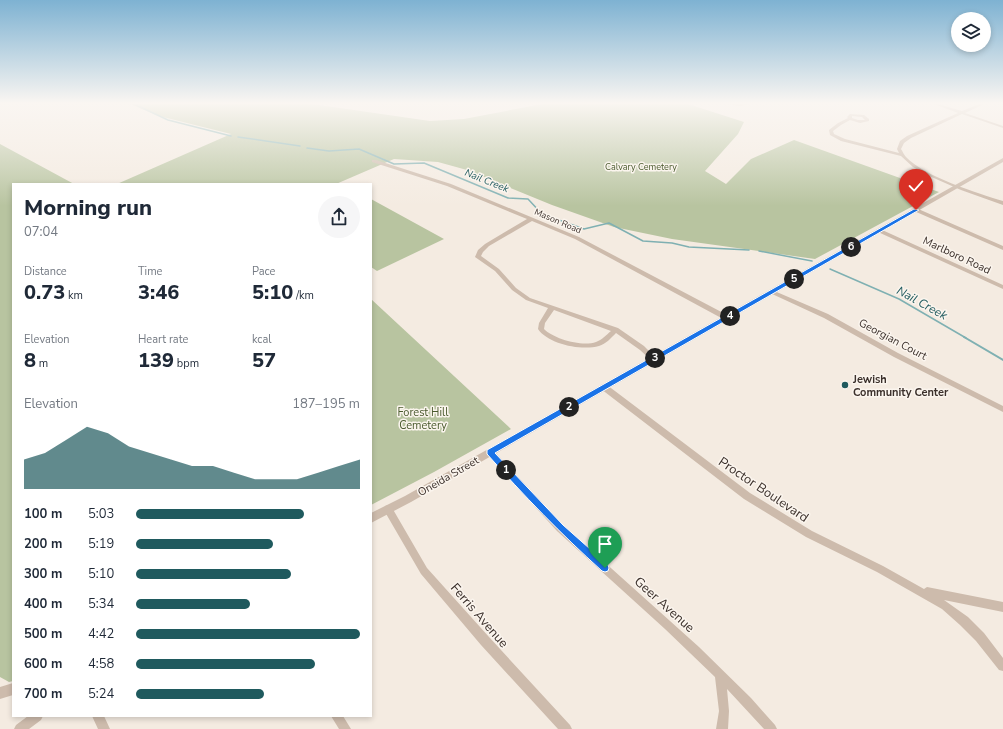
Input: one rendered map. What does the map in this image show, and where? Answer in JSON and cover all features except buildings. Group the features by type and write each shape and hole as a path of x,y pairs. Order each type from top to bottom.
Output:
{"street":[{"path":"839,138 902,155 919,168 956,187 1003,203"},
{"path":"902,155 899,149 902,142 910,138"},
{"name":"Oneida Street","path":"372,517 727,318 1003,160"},
{"name":"Mason Road","path":"374,161 449,185 591,245 727,318"},
{"path":"916,210 1003,248"},
{"path":"532,220 487,245 480,251 478,257 497,270 519,293 552,308 616,330 642,348 654,359"},
{"name":"Marlboro Road","path":"880,231 1003,287"},
{"name":"Georgian Court","path":"772,292 826,316 896,355 1003,409"},
{"path":"552,308 542,323 541,329 555,339 568,343 594,345 603,341 616,330"},
{"name":"Proctor Boulevard","path":"604,387 747,496 809,534 880,569 944,606 964,621 980,637 1003,666"},
{"name":"Geer Avenue","path":"490,452 560,528 694,648 752,707 771,729"},
{"name":"Ferris Avenue","path":"388,509 424,571 485,641 566,729"},
{"name":"Proctor Boulevard","path":"922,592 1003,607"},
{"path":"720,674 724,712 722,729"},
{"path":"0,693 12,689"},
{"path":"20,729 36,717"},
{"path":"98,717 104,729"},
{"path":"338,717 345,729"}],"green space":[{"name":"Calvary Cemetery","path":"222,138 734,138 705,171 726,184 751,159 794,140 939,192 815,259 672,239 614,227 552,205 467,170 438,162 394,159 338,183 119,183"},
{"path":"0,144 72,183 12,183 12,681 9,682 0,677"},
{"path":"372,200 444,239 377,271 372,268"},
{"name":"Forest Hill Cemetery","path":"372,300 511,429 372,504"}],"waterway":[{"name":"Nail Creek","path":"245,138 300,146"},
{"name":"Nail Creek","path":"307,148 329,151 359,149 394,164 424,163 508,198 528,199 542,214 584,229 609,223 643,241 672,243 689,247 749,250"},
{"name":"Nail Creek","path":"759,251 812,261"},
{"name":"Nail Creek","path":"830,269 899,299 966,338"},
{"name":"Nail Creek","path":"964,337 1003,360"}],"place":[{"name":"Jewish Community Center","path":"845,385"}],"route":[{"path":"605,568 560,528 490,452 916,210"}]}
